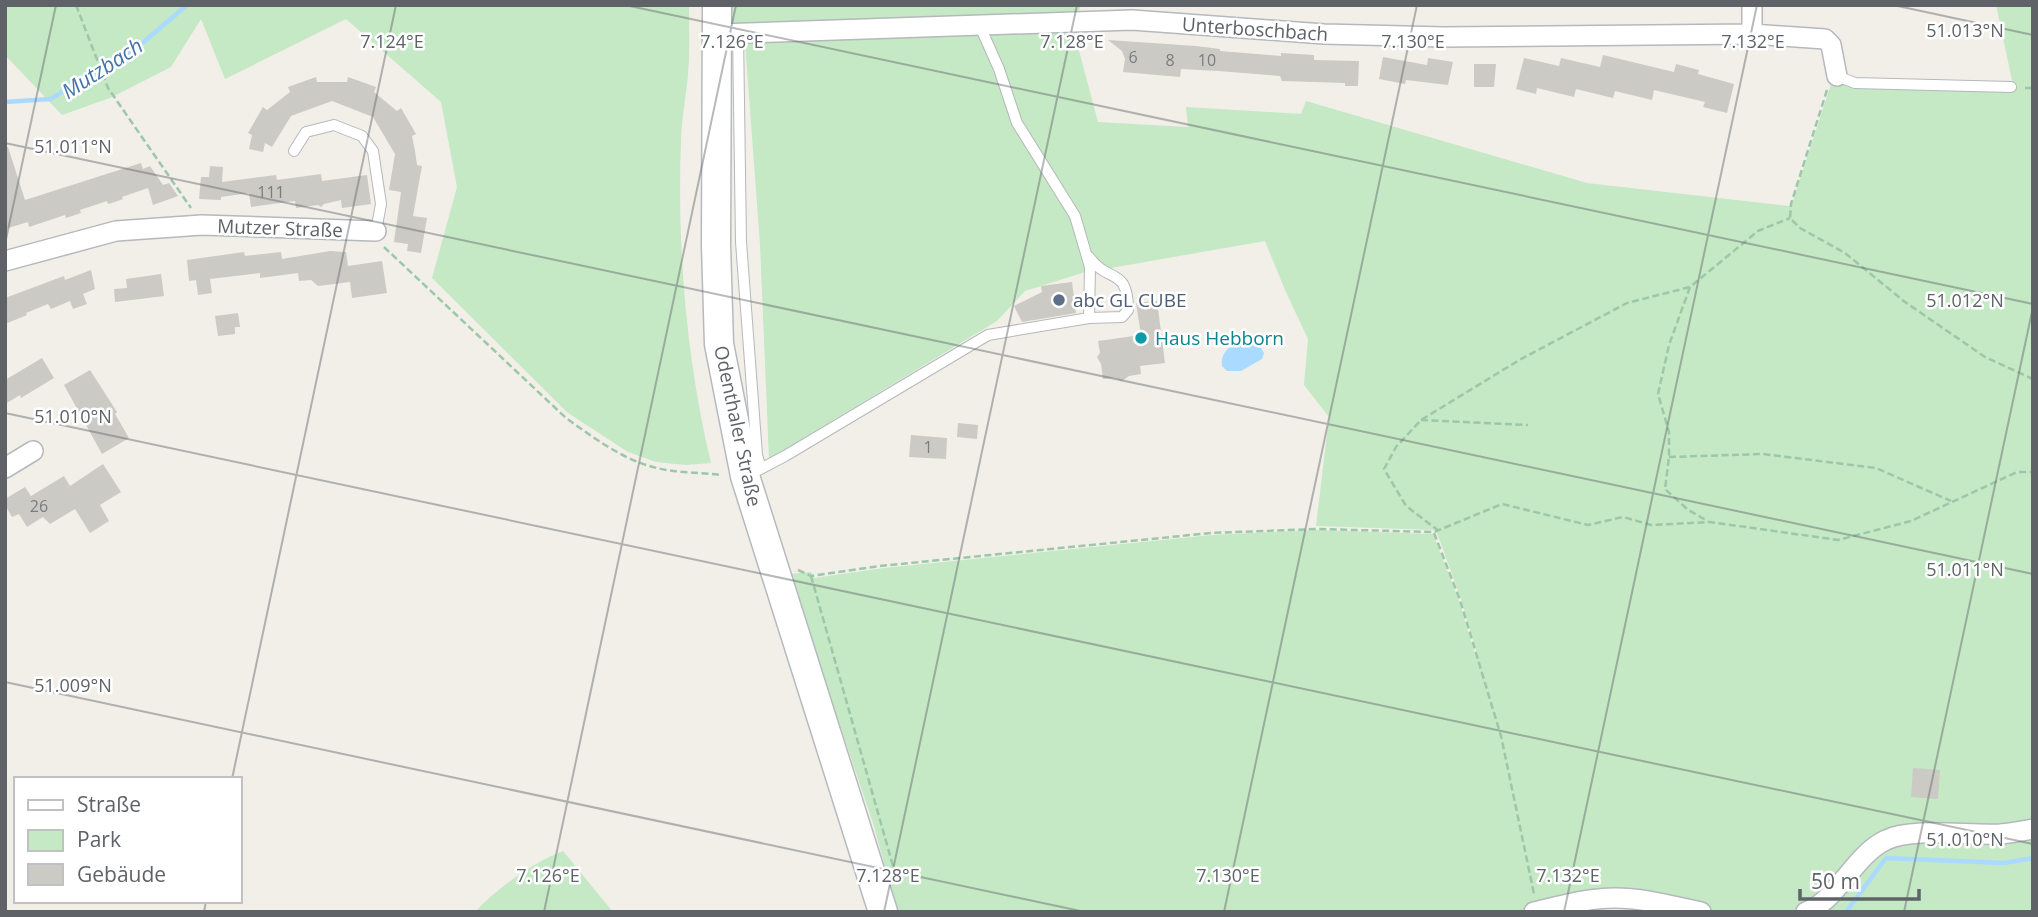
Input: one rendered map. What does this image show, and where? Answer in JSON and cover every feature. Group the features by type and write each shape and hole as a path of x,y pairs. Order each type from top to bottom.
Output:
{"main road":[{"name":"Odenthaler Straße","path":"717,5 728,33 716,245 719,344 753,473 883,912"}],"street":[{"path":"1752,5 1752,34"},
{"name":"Unterboschbach","path":"728,33 1132,20 1324,34 1444,37 1752,34 1825,39 1831,46 1837,76"},
{"name":"Mutzer Straße","path":"5,261 116,231 202,225 376,231"},
{"path":"5,468 33,451"},
{"path":"1806,912 1824,900 1865,855 1887,839 1910,835 2002,834 2033,829"},
{"path":"1536,911 1581,901 1614,898 1645,900 1700,912"}],"lane":[{"path":"979,23 999,69 1017,122 1074,216 1090,267 1089,318"},
{"path":"1837,76 1855,83 2011,87"},
{"path":"295,151 306,132 334,125 362,136 373,151 381,204 376,231"},
{"path":"753,473 988,335 1089,318 1122,317 1128,310 1126,285 1095,265 1088,256"}],"path":[{"path":"76,5 108,88 202,225"},
{"path":"1837,76 1828,86 1791,204 1790,218 1800,228 1845,253 1905,302 1985,357 2033,379"},
{"path":"1439,531 1406,506 1384,469 1396,447 1421,421 1521,359 1627,303 1689,287 1758,232 1790,218"},
{"path":"376,231 384,247 566,418 598,441 629,459 667,470 753,473"},
{"path":"1689,287 1669,345 1658,394 1669,432 1670,457 1665,489 1687,509 1710,522"},
{"path":"1421,421 1528,425"},
{"path":"1670,457 1763,454 1876,468 1951,501"},
{"path":"895,872 811,576 880,566 1211,533 1316,529 1434,532 1503,504 1588,525 1623,517 1651,525 1710,522 1838,540 1912,521 2018,472 2033,472"},
{"path":"1434,532 1460,600 1500,736 1536,911"}],"green space":[{"path":"5,5 689,5 689,66 681,139 680,220 689,343 711,463 686,465 656,462 628,452 568,413 432,278 457,187 441,102 346,19 225,79 201,19 171,67 110,98 62,115 5,55"},
{"path":"724,5 1081,5 1074,24 722,30"},
{"path":"1996,5 2033,5 2033,912 1818,912 1838,883 1788,912 1710,912 1550,904 1515,912 897,912 874,826 789,574 811,572 814,578 884,568 1212,535 1316,530 1433,534 1459,601 1476,658 1478,657 1436,530 1316,526 1329,417 1304,385 1308,339 1265,241 1082,273 1025,291 997,321 769,459 760,244 745,43 1073,28 1098,122 1188,127 1186,107 1301,114 1306,101 1587,183 1789,206 1792,204 1831,84 2013,85"},
{"path":"563,851 613,912 475,912 516,877"}],"water":[{"path":"1238,343 1259,345 1264,353 1262,359 1241,371 1227,371 1222,366 1224,355 1231,346"}],"building":[{"path":"1108,40 1196,46 1220,51 1281,56 1281,53 1314,55 1314,60 1359,61 1358,86 1345,86 1345,83 1282,81 1280,76 1218,71 1181,69 1180,77 1123,72 1125,59 1122,51"},
{"path":"1603,55 1674,72 1676,64 1699,70 1698,74 1734,84 1727,113 1703,107 1705,102 1654,90 1652,100 1615,91 1613,98 1576,89 1574,97 1537,88 1536,94 1516,89 1524,58 1559,66 1561,58 1600,67"},
{"path":"1383,57 1427,65 1428,58 1453,62 1448,85 1406,80 1405,84 1379,79"},
{"path":"1474,64 1496,64 1494,87 1474,87"},
{"path":"316,77 317,82 347,82 348,77 376,87 374,92 397,111 401,108 416,134 412,136 417,165 422,166 413,216 427,218 421,253 407,251 408,244 394,242 401,192 389,190 395,154 373,117 332,101 291,116 272,147 265,143 263,152 249,149 252,135 248,133 263,107 267,110 290,92 288,87"},
{"path":"5,147 8,147 25,200 141,163 143,169 150,166 163,185 169,183 178,196 153,205 148,188 115,202 108,204 107,201 80,210 81,213 66,218 65,215 29,227 28,222 5,229"},
{"path":"210,166 223,167 222,182 276,175 277,180 321,174 322,181 367,175 371,204 342,208 341,200 321,207 318,205 296,208 295,201 251,207 249,193 221,197 221,200 199,199 201,177 209,177"},
{"path":"330,251 346,252 348,266 382,261 387,293 352,298 350,282 318,286 311,280 299,281 298,273 260,278 260,273 210,279 212,293 198,295 196,280 189,281 187,260 244,252 245,256 281,252 282,259"},
{"path":"91,270 95,289 83,294 87,304 73,309 70,301 51,309 48,304 5,324 5,298 64,276 65,280"},
{"path":"161,274 164,296 115,302 114,289 127,288 126,279"},
{"name":"abc GL CUBE","path":"1072,282 1076,313 1022,322 1014,306 1042,292 1041,286"},
{"name":"Haus Hebborn","path":"1157,301 1165,363 1140,366 1141,374 1129,376 1122,381 1115,378 1103,379 1097,357 1100,353 1098,341 1141,335 1136,303"},
{"path":"238,313 240,327 235,327 235,334 218,336 215,316"},
{"path":"42,358 54,378 21,398 20,395 5,404 5,380"},
{"path":"90,370 117,412 115,414 129,438 102,454 64,385"},
{"path":"958,423 978,425 977,439 957,437"},
{"path":"911,435 947,438 946,459 909,457"},
{"path":"103,464 121,492 100,505 109,521 90,533 75,509 50,524 43,517 27,527 19,514 12,517 5,505 5,499 25,487 31,496 64,476 70,486"},
{"path":"1913,768 1940,770 1938,799 1911,797"}],"waterway":[{"name":"Mutzbach","path":"5,102 51,99 84,77 133,51 187,5"},
{"path":"1846,912 1886,858 2004,863 2033,858"}],"place":[{"name":"abc GL CUBE","path":"1059,300"},
{"name":"Haus Hebborn","path":"1141,338"}]}
